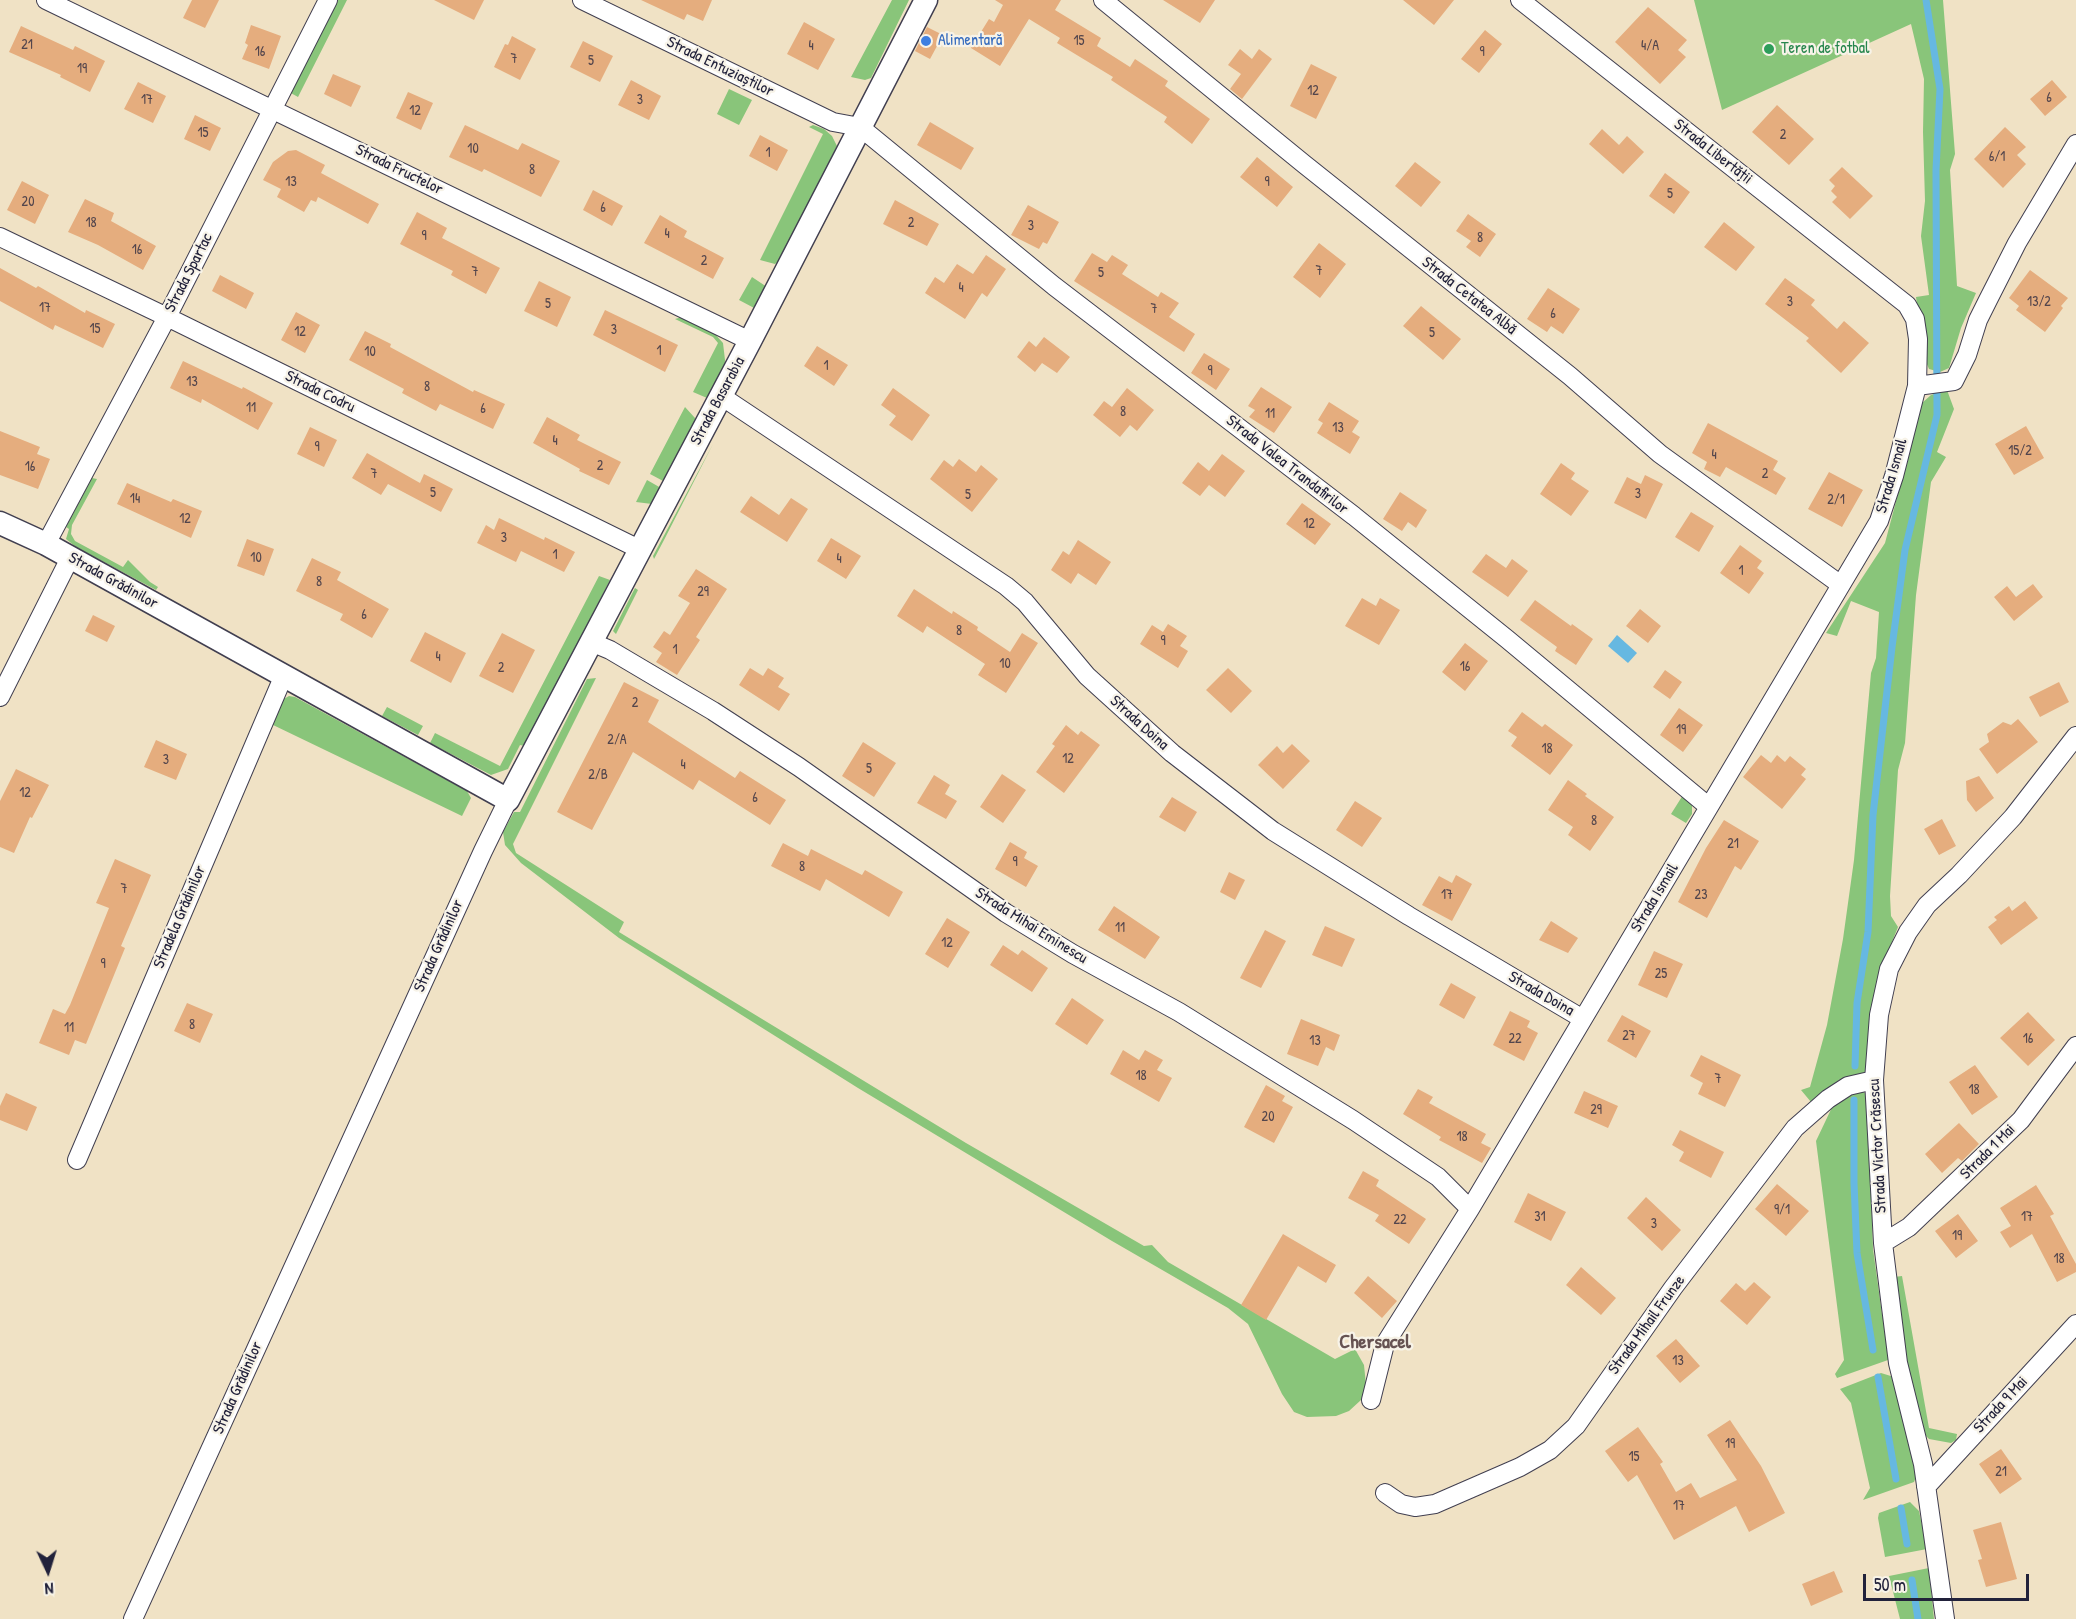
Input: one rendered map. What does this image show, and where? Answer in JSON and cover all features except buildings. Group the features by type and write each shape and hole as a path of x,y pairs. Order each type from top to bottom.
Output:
{"street":[{"name":"Strada Fructelor","path":"46,0 750,341"},
{"name":"Strada Spartac","path":"46,544 167,317 328,0"},
{"name":"Strada Entuziaștilor","path":"582,0 833,122 860,127"},
{"name":"Strada Basarabia","path":"508,800 750,341 926,0"},
{"name":"Strada Cetatea Albă","path":"1103,0 1570,376 1660,453 1841,585"},
{"name":"Strada Libertății","path":"1520,0 1907,305"},
{"name":"Strada Valea Trandafirilor","path":"860,127 1054,286 1408,560 1709,807"},
{"path":"1917,386 1954,381 1967,355 1978,320 2002,272 2076,144"},
{"name":"Strada Codru","path":"0,237 639,549"},
{"name":"Strada Ismail","path":"1371,1400 1385,1344 1470,1209 1879,521 1894,476 1917,386 1918,339 1915,319 1907,305"},
{"name":"Strada Doina","path":"721,396 1006,586 1025,602 1087,676 1172,753 1264,824 1409,916 1583,1019"},
{"name":"Strada Grădinilor","path":"0,524 46,544 508,800 473,872 133,1619"},
{"path":"0,698 70,558"},
{"name":"Strada Mihai Eminescu","path":"591,642 610,650 713,711 800,767 1006,913 1073,954 1179,1012 1353,1120 1438,1177 1470,1209"},
{"name":"Stradela Grădinilor","path":"76,1160 284,675"},
{"name":"Strada Victor Crăsescu","path":"1945,1619 1923,1464 1898,1363 1883,1243 1874,1080 1879,1015 1889,969 1908,932 1927,905 1959,875 2013,817 2076,735"},
{"name":"Strada 1 Mai","path":"1883,1243 1909,1227 2021,1120 2076,1046"},
{"name":"Strada Mihail Frunze","path":"1385,1493 1401,1504 1416,1507 1435,1504 1520,1467 1550,1450 1576,1426 1673,1288 1795,1128 1828,1099 1848,1086 1874,1080"},
{"name":"Strada 9 Mai","path":"1926,1487 2076,1324"}],"green space":[{"path":"338,0 347,0 298,97 289,92"},
{"path":"892,0 909,0 871,78 865,80 851,77"},
{"path":"1694,0 1943,0 1955,154 1950,170 1957,286 1976,293 1961,328 1949,368 1940,372 1929,369 1924,357 1916,297 1929,295 1921,236 1925,201 1924,79 1911,24 1722,110"},
{"path":"729,89 752,100 739,125 717,114"},
{"path":"813,125 824,129 832,136 837,146 779,261 775,264 760,260 823,134 809,127"},
{"path":"752,277 767,287 756,309 739,300"},
{"path":"682,317 714,333 723,343 724,381 707,398 693,392 718,343 713,337 675,319"},
{"path":"1947,390 1954,409 1937,452 1946,457 1931,482 1916,595 1905,743 1898,770 1890,896 1891,916 1898,927 1890,947 1874,1011 1870,1070 1839,1080 1811,1102 1801,1090 1810,1087 1827,1025 1843,939 1854,860 1871,673 1876,658 1879,612 1851,601 1837,636 1826,633 1885,543 1922,403 1931,395"},
{"path":"685,407 695,418 695,425 665,482 650,474"},
{"path":"713,444 664,540 654,559 653,556"},
{"path":"92,478 97,479 72,525 71,534 75,541 123,567 128,560 158,587 156,590 76,547 66,539 69,529 66,527"},
{"path":"647,480 661,488 652,504 636,502"},
{"path":"599,576 610,580 525,746 520,745 508,769 491,775 430,743 435,733 500,766"},
{"path":"635,588 638,590 616,634 613,631"},
{"path":"596,678 513,844 516,853 624,922 619,932 966,1143 1144,1246 1152,1245 1168,1262 1335,1359 1355,1349 1364,1365 1366,1385 1361,1400 1349,1411 1336,1416 1307,1417 1294,1412 1282,1394 1248,1324 1228,1308 858,1088 619,938 521,863 505,845 503,832 514,812 520,812 587,679"},
{"path":"289,696 295,697 467,791 471,798 462,816 271,724 282,700"},
{"path":"387,707 423,726 418,735 382,716"},
{"path":"1683,795 1692,805 1692,814 1686,823 1671,814"},
{"path":"1863,1091 1868,1097 1873,1249 1882,1314 1890,1348 1888,1360 1837,1378 1835,1374 1844,1360 1816,1141 1835,1101 1849,1092"},
{"path":"1902,1276 1929,1428 1957,1434 1956,1440 1951,1443 1929,1439 1921,1431 1913,1409 1894,1277"},
{"path":"1881,1373 1894,1377 1918,1472 1914,1482 1863,1500 1870,1488 1851,1403 1840,1389"},
{"path":"1910,1502 1919,1511 1927,1549 1885,1557 1879,1513"},
{"path":"1929,1568 1934,1619 1900,1619 1889,1576"}],"water":[{"path":"1617,635 1637,653 1628,663 1608,646"}],"waterway":[{"path":"1855,1066 1857,1003 1868,932 1873,815 1892,647 1905,550 1937,415 1936,170 1940,89 1926,0"},
{"path":"1854,1100 1857,1253 1873,1350"},
{"path":"1878,1377 1896,1479"},
{"path":"1901,1508 1907,1544"},
{"path":"1912,1580 1918,1619"}],"place":[{"name":"Alimentară","path":"926,41"},
{"name":"Teren de fotbal","path":"1769,49"}],"district":[{"name":"Chersacel","path":"1375,1343"}]}
